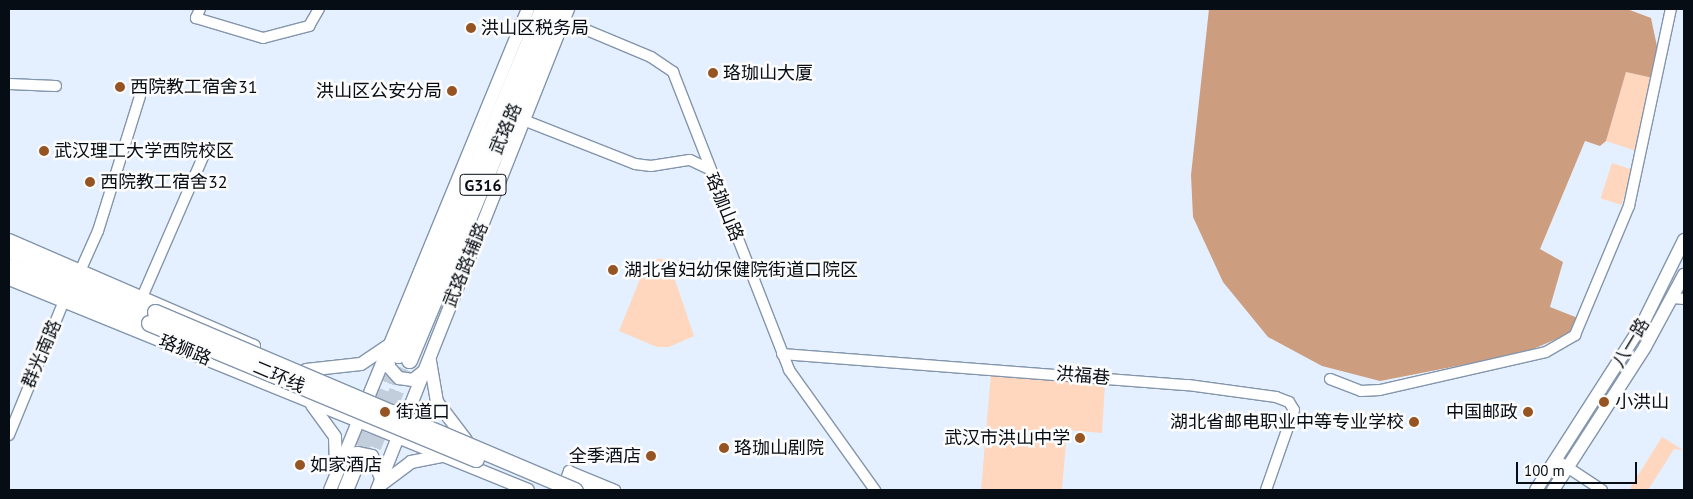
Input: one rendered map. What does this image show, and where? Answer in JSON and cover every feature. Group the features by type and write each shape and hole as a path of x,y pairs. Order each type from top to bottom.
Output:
{"highway":[{"name":"武珞路","path":"397,352 542,9"},
{"name":"武珞路","path":"397,352 556,9"},
{"name":"珞狮路","path":"9,250 77,273"},
{"name":"二环线","path":"9,266 152,317 570,486 594,489"},
{"name":"二环线","path":"77,273 152,317 550,490"},
{"path":"345,490 354,466"},
{"path":"354,466 356,490"}],"main road":[{"path":"423,372 413,380 398,378 389,367 397,352 468,146 528,9"},
{"name":"武珞路辅路","path":"379,486 567,15"},
{"path":"9,240 77,273"},
{"name":"八一路","path":"1536,490 1642,326 1684,240"},
{"name":"珞狮路","path":"77,273 143,295 368,398 570,486"},
{"name":"八一路","path":"1553,490 1679,298 1684,275"},
{"name":"珞狮路","path":"9,279 444,456"},
{"path":"306,370 361,364 397,352"},
{"path":"354,466 358,421 368,398 397,352"},
{"path":"430,355 437,402 466,440"},
{"path":"306,400 335,436 336,477 330,490"},
{"path":"336,477 354,466 356,453 372,456 379,486 405,464 444,456 528,490"}],"street":[{"path":"200,9 196,18 263,38 309,26 320,9"},
{"path":"1330,379 1361,391 1380,390 1546,352 1575,335 1629,206 1671,9"},
{"name":"珞珈山路","path":"567,15 651,57 673,72 782,354 794,377 875,490"},
{"path":"9,84 56,86"},
{"path":"77,273 98,231 140,96"},
{"path":"526,121 635,164 651,166 690,160 709,169"},
{"path":"143,295 206,150"},
{"name":"群光南路","path":"9,435 64,301"},
{"name":"洪福巷","path":"782,354 1188,385 1276,397 1289,402 1294,410 1266,490"},
{"path":"1556,460 1602,490"},
{"path":"570,486 569,471 615,490"}],"shaded area":[{"path":"1209,9 1627,9 1651,18 1658,51 1653,78 1626,72 1606,141 1600,146 1585,141 1540,249 1563,262 1550,307 1578,318 1568,334 1524,353 1380,381 1322,366 1268,337 1223,282 1193,217 1191,175"},
{"path":"1626,72 1653,78 1639,152 1606,141"},
{"path":"1612,163 1633,170 1621,205 1601,198"},
{"path":"648,259 668,259 694,336 669,347 657,347 619,331"},
{"path":"991,373 1105,383 1102,433 1067,430 1062,490 981,490"},
{"path":"1662,437 1683,450 1674,449 1648,490 1634,490 1630,488"}],"tunnel":[{"path":"354,468 398,355"},
{"path":"365,468 409,360"}],"place":[{"name":"洪山区税务局","path":"471,28"},
{"name":"珞珈山大厦","path":"713,73"},
{"name":"西院教工宿舍31","path":"120,87"},
{"name":"洪山区公安分局","path":"452,91"},
{"name":"武汉理工大学西院校区","path":"44,151"},
{"name":"西院教工宿舍32","path":"90,182"},
{"name":"湖北省妇幼保健院街道口院区","path":"613,270"},
{"name":"小洪山","path":"1604,402"},
{"name":"街道口","path":"385,412"},
{"name":"中国邮政","path":"1528,412"},
{"name":"湖北省邮电职业中等专业学校","path":"1414,422"},
{"name":"武汉市洪山中学","path":"1080,438"},
{"name":"珞珈山剧院","path":"724,448"},
{"name":"全季酒店","path":"651,456"},
{"name":"如家酒店","path":"300,465"}]}
